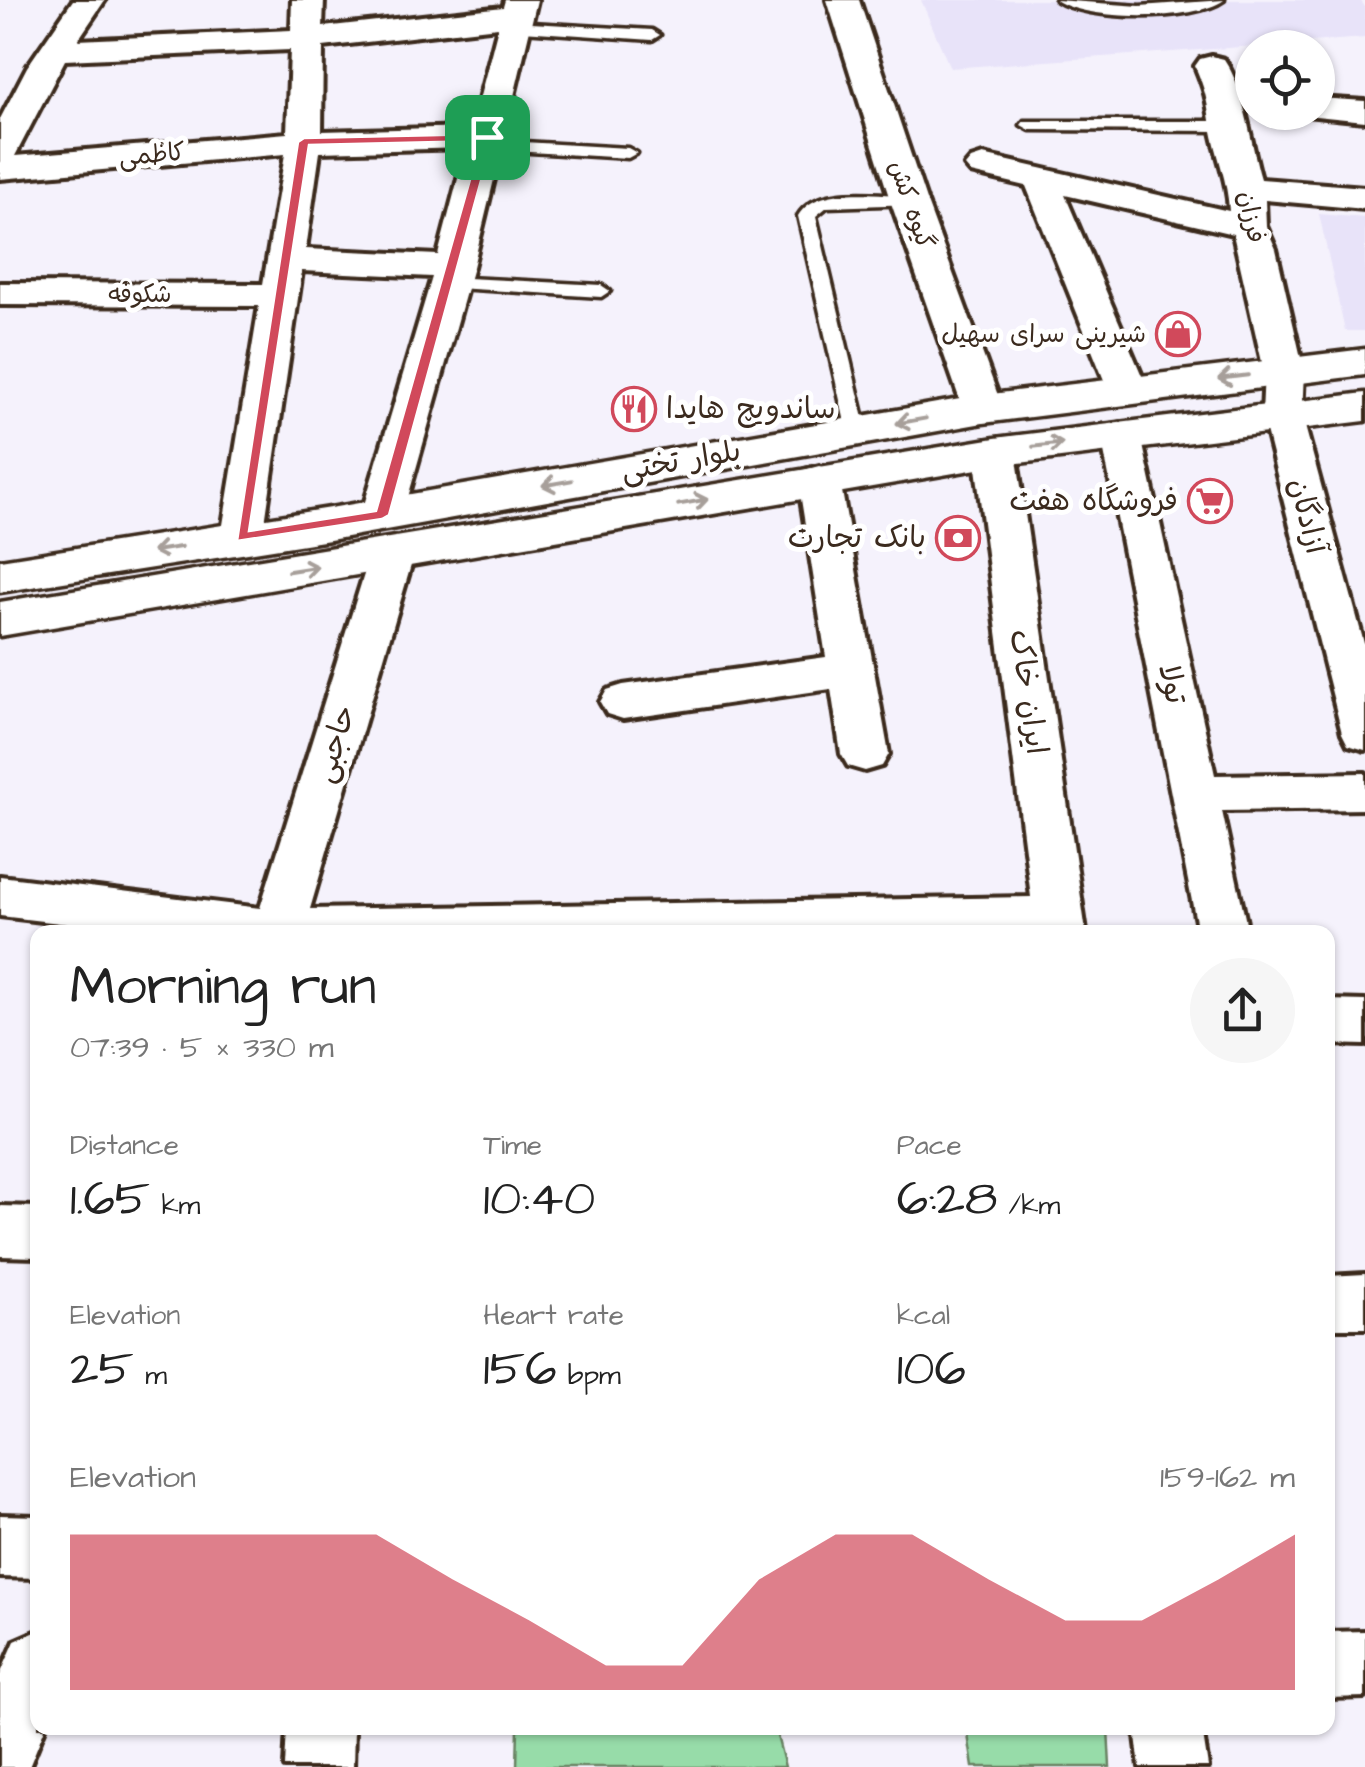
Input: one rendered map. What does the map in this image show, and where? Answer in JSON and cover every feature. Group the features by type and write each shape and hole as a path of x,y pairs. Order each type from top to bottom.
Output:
{"main road":[{"name":"بلوار تختی","path":"387,535 857,431 989,430 1121,436 1283,393 1365,362"},
{"name":"بلوار تختی","path":"0,619 239,559 387,535 819,480 1128,390 1283,393 1365,407"},
{"name":"بلوار تختی","path":"0,576 239,559"}],"street":[{"path":"0,152 38,60 89,0"},
{"path":"239,559 304,142 308,0"},
{"name":"گیوه کش","path":"843,0 989,430"},
{"path":"38,60 306,38 517,14"},
{"name":"حاجبی","path":"281,925 387,535 517,14"},
{"name":"فرزان","path":"1212,66 1235,109"},
{"path":"1335,109 1365,111"},
{"name":"فرزان","path":"1238,130 1248,226 1258,249 1283,393"},
{"name":"کاظمی","path":"0,168 304,142 487,141"},
{"path":"984,166 1248,226"},
{"path":"1041,180 1128,390"},
{"path":"1246,188 1365,198"},
{"name":"شکوفه","path":"0,294 283,277 450,275"},
{"name":"آزادگان","path":"1283,393 1353,650 1365,732"},
{"name":"ایران خاک","path":"989,430 1060,925"},
{"name":"تولا","path":"1121,436 1223,925"},
{"path":"819,480 865,754"},
{"path":"623,702 851,670"},
{"path":"1195,794 1365,791"},
{"path":"0,896 231,925"},
{"path":"1335,1022 1365,1023"},
{"path":"0,1231 30,1232"},
{"path":"1335,1302 1365,1301"},
{"path":"0,1546 30,1547"},
{"path":"1335,1664 1365,1664"},
{"path":"0,1755 30,1683"},
{"path":"318,1767 321,1735"},
{"path":"1170,1735 1174,1767"}],"lane":[{"path":"1064,0 1104,9 1155,11 1216,0"},
{"path":"517,14 652,35"},
{"path":"1030,125 1235,111"},
{"path":"487,141 628,153"},
{"path":"857,431 808,216 812,207 824,202 908,200"},
{"path":"450,275 601,290"}],"shaded area":[{"path":"921,0 1360,0 1365,7 1365,38 1335,40 1335,30 1235,30 1235,47 950,68"},
{"path":"1319,214 1365,218 1365,331 1345,331"}],"green space":[{"path":"518,1735 777,1735 785,1767 517,1767"},
{"path":"968,1735 1108,1735 1110,1767 973,1767"}],"place":[{"name":"شیرینی سرای سهیل","path":"1178,334"},
{"name":"ساندویچ هایدا","path":"634,409"},
{"name":"فروشگاه هفت","path":"1210,501"},
{"name":"بانک تجارت","path":"958,538"}],"route":[{"path":"487,137 454,268 382,515 242,537 304,142 487,137"}]}
